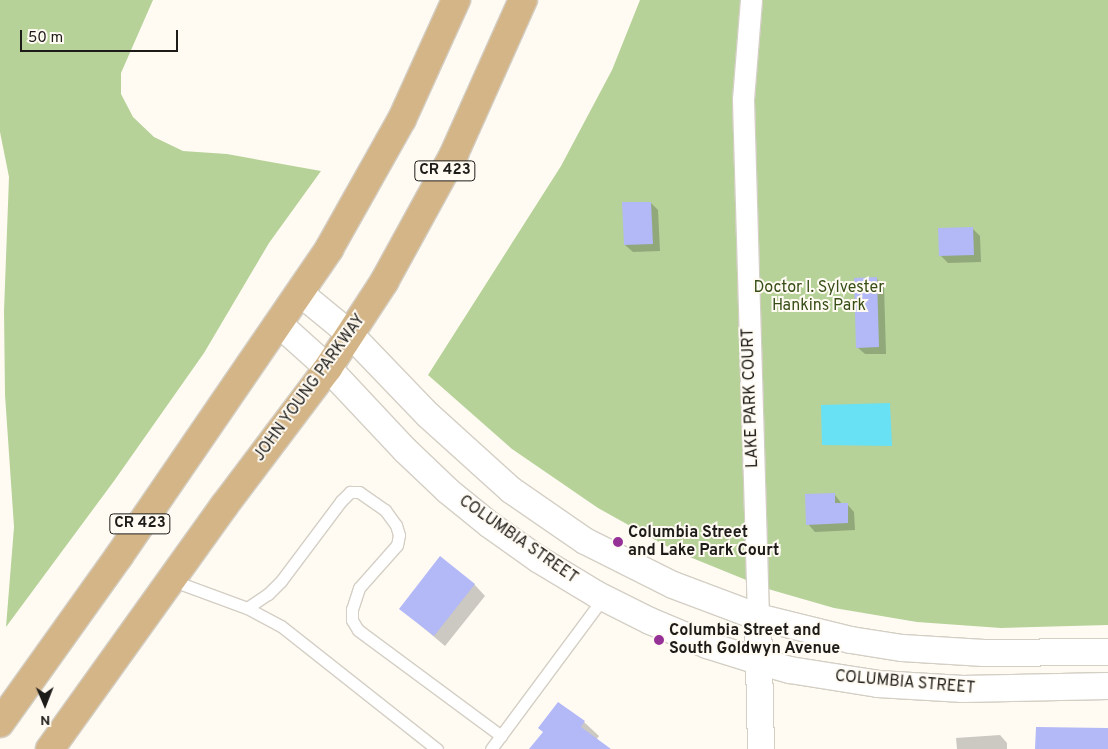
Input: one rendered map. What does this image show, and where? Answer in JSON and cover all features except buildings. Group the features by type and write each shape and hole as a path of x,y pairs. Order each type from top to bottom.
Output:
{"main road":[{"name":"CR 423","path":"0,723 300,293 358,200 402,118 456,0"},
{"name":"JOHN YOUNG PARKWAY","path":"50,749 171,580 328,368 384,282 454,154 523,0"}],"street":[{"name":"LAKE PARK COURT","path":"751,0 743,100 758,617"},
{"path":"300,293 350,334 466,451 511,490 585,541 681,589 758,617 851,640 902,648 984,653 1108,652"},
{"name":"COLUMBIA STREET","path":"279,324 328,368 405,450 448,491 490,525 538,559 603,598 650,621 707,645 758,661 833,678 919,687 963,689 1108,686"},
{"path":"758,617 761,749"}],"lane":[{"path":"247,608 268,594 281,581 341,501 350,492 359,492 385,510 396,525 398,535 396,544 360,588 352,609 352,620 358,630 501,736"},
{"path":"171,580 247,608 281,626 437,749"},
{"path":"491,749 603,598"}],"green space":[{"path":"0,0 153,0 121,73 121,94 133,117 154,137 183,151 227,154 321,171 269,243 204,353 114,481 6,627 14,527 5,395 4,311 9,177 0,132"},
{"name":"Doctor I. Sylvester Hankins Park","path":"640,0 1108,0 1108,625 1001,628 917,622 834,608 768,589 675,551 598,508 512,449 428,375 561,166 612,70"}],"water":[{"path":"890,403 892,446 822,445 821,405"}],"place":[{"name":"Columbia Street and Lake Park Court","path":"618,542"},
{"name":"Columbia Street and South Goldwyn Avenue","path":"659,640"}]}
